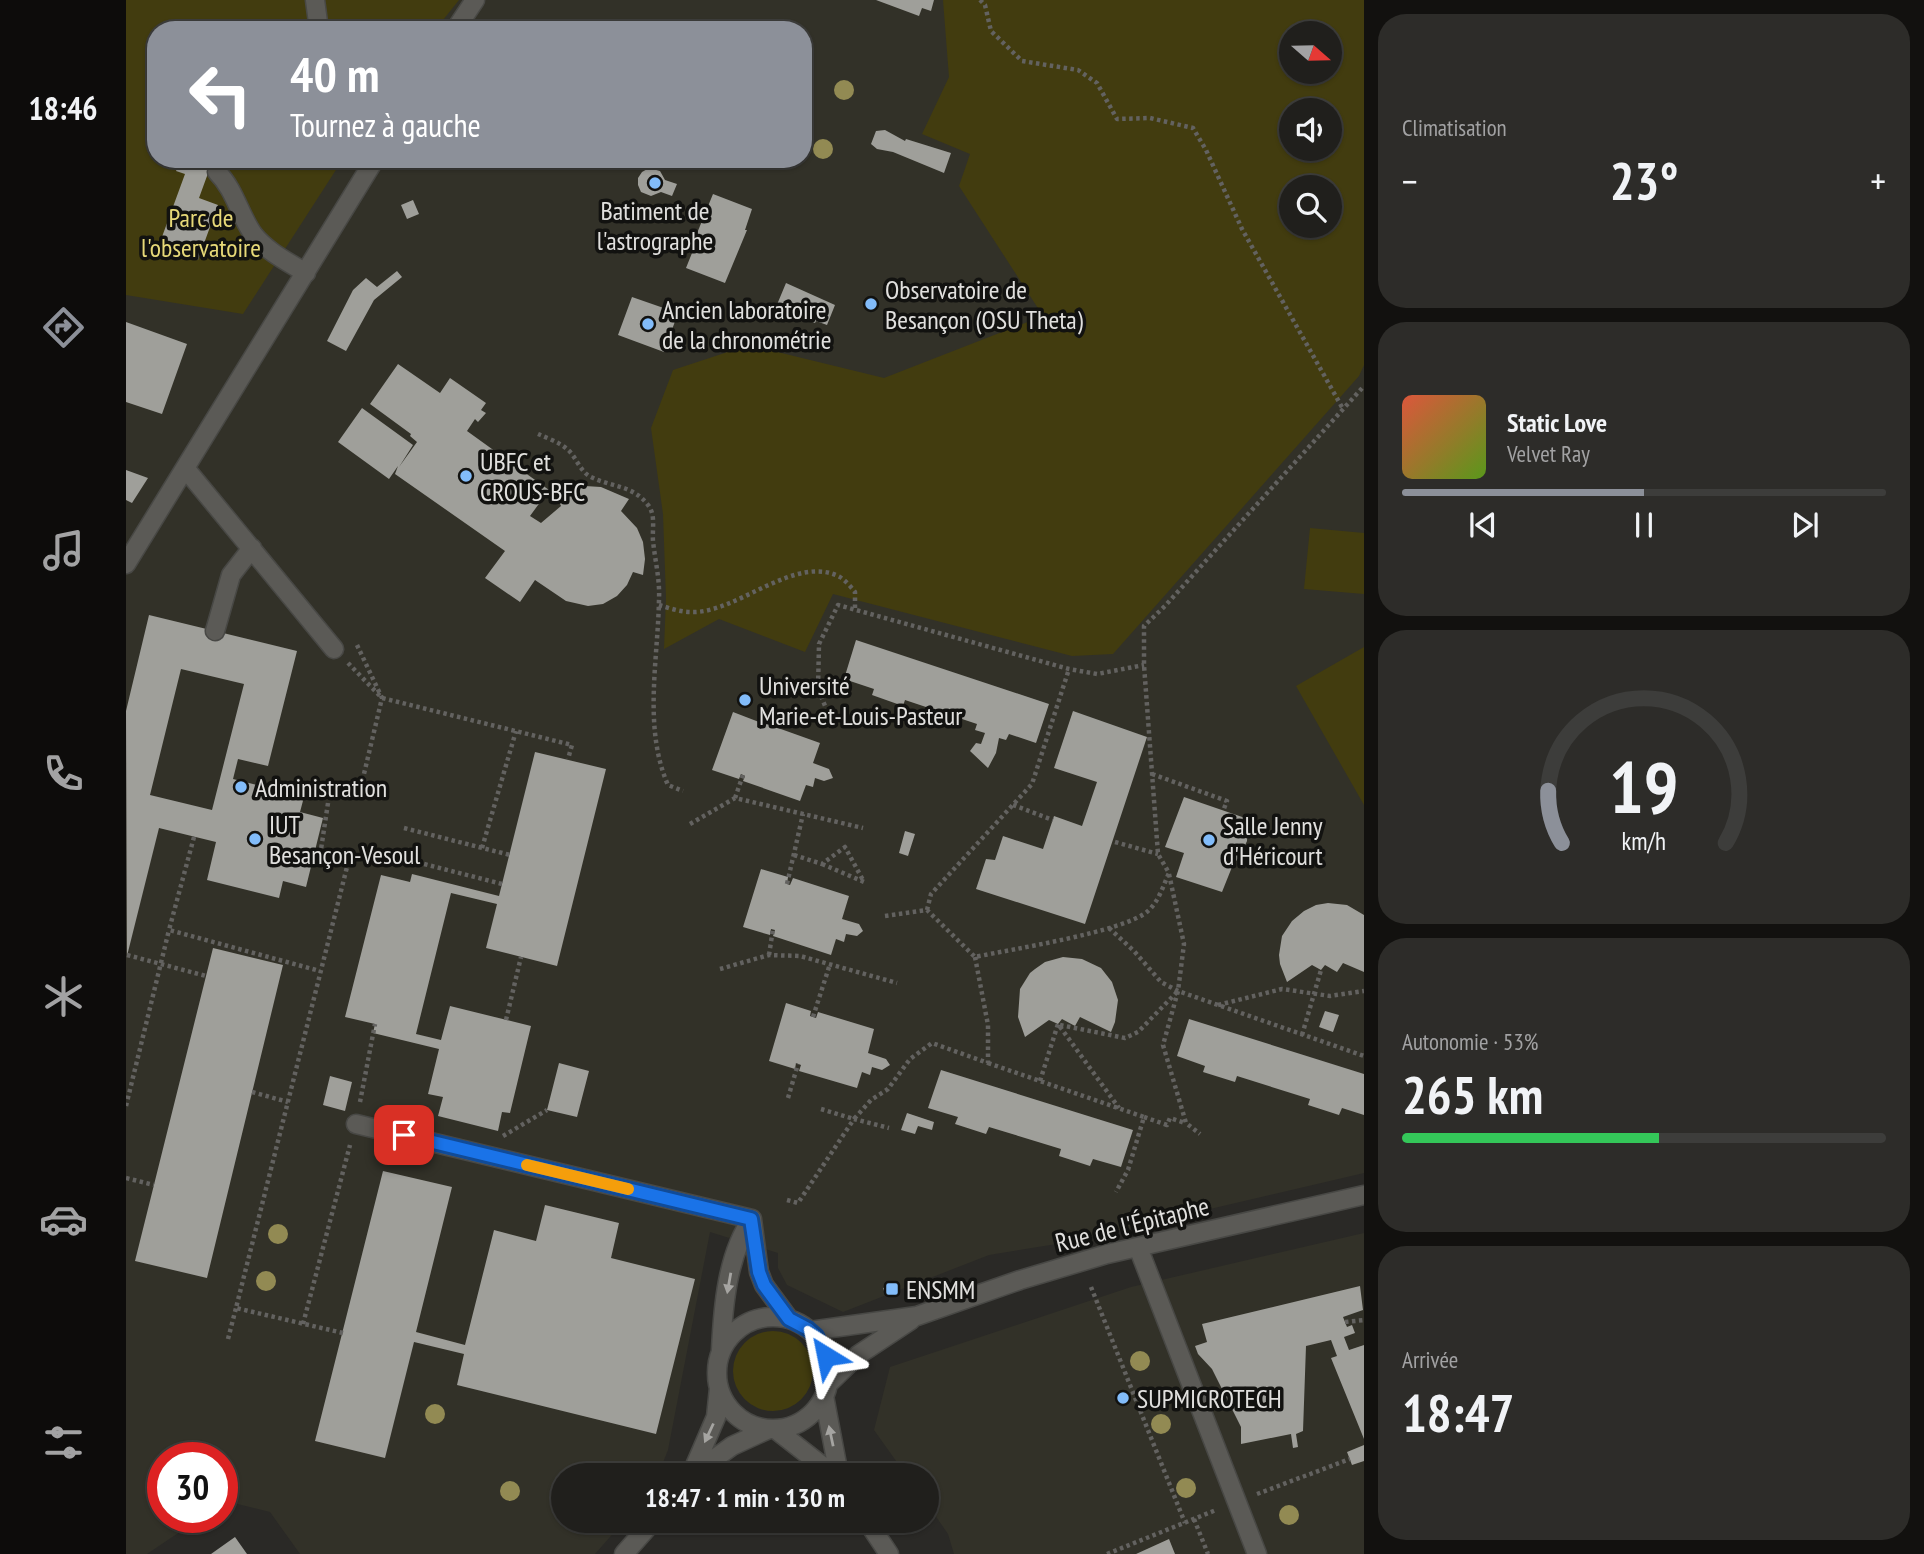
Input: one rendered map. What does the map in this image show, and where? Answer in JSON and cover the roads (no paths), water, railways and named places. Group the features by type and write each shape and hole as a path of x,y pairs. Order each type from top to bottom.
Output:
{"street":[{"path":"315,0 318,21"},
{"path":"461,21 475,0"},
{"path":"126,564 370,168"},
{"path":"217,172 237,199 253,234 265,247 306,273"},
{"path":"185,468 334,649"},
{"path":"215,631 231,575 252,548"},
{"path":"356,1124 751,1219"},
{"name":"Rue de l'Épitaphe","path":"810,1331 917,1316 1091,1258 1364,1195"},
{"path":"751,1219 759,1272 764,1285 789,1319"},
{"path":"696,1463 716,1417 719,1388 717,1369 723,1318 741,1234 751,1219"},
{"path":"1138,1247 1257,1554"},
{"name":"Rue de l'Épitaphe","path":"826,1391 858,1354 917,1316"},
{"path":"721,1351 731,1335 754,1320 772,1317 789,1319 810,1331 820,1342 829,1371 826,1391 835,1463"},
{"path":"719,1388 728,1407 738,1416 755,1426 772,1429 819,1463"},
{"path":"707,1463 725,1450 772,1429 793,1425 804,1419 818,1406 826,1391"},
{"path":"624,1554 642,1533"},
{"path":"875,1533 890,1554"}],"place":[{"name":"Batiment de l'astrographe","path":"655,183"},
{"name":"Observatoire de Besançon (OSU Theta)","path":"871,304"},
{"name":"Ancien laboratoire de la chronométrie","path":"648,324"},
{"name":"UBFC et CROUS-BFC","path":"466,476"},
{"name":"Université Marie-et-Louis-Pasteur","path":"745,700"},
{"name":"Administration","path":"241,787"},
{"name":"IUT Besançon-Vesoul","path":"255,839"},
{"name":"Salle Jenny d'Héricourt","path":"1209,840"},
{"name":"ENSMM","path":"892,1289"},
{"name":"SUPMICROTECH","path":"1123,1398"}],"park label":[{"name":"Parc de l'observatoire","path":"201,232"}]}
